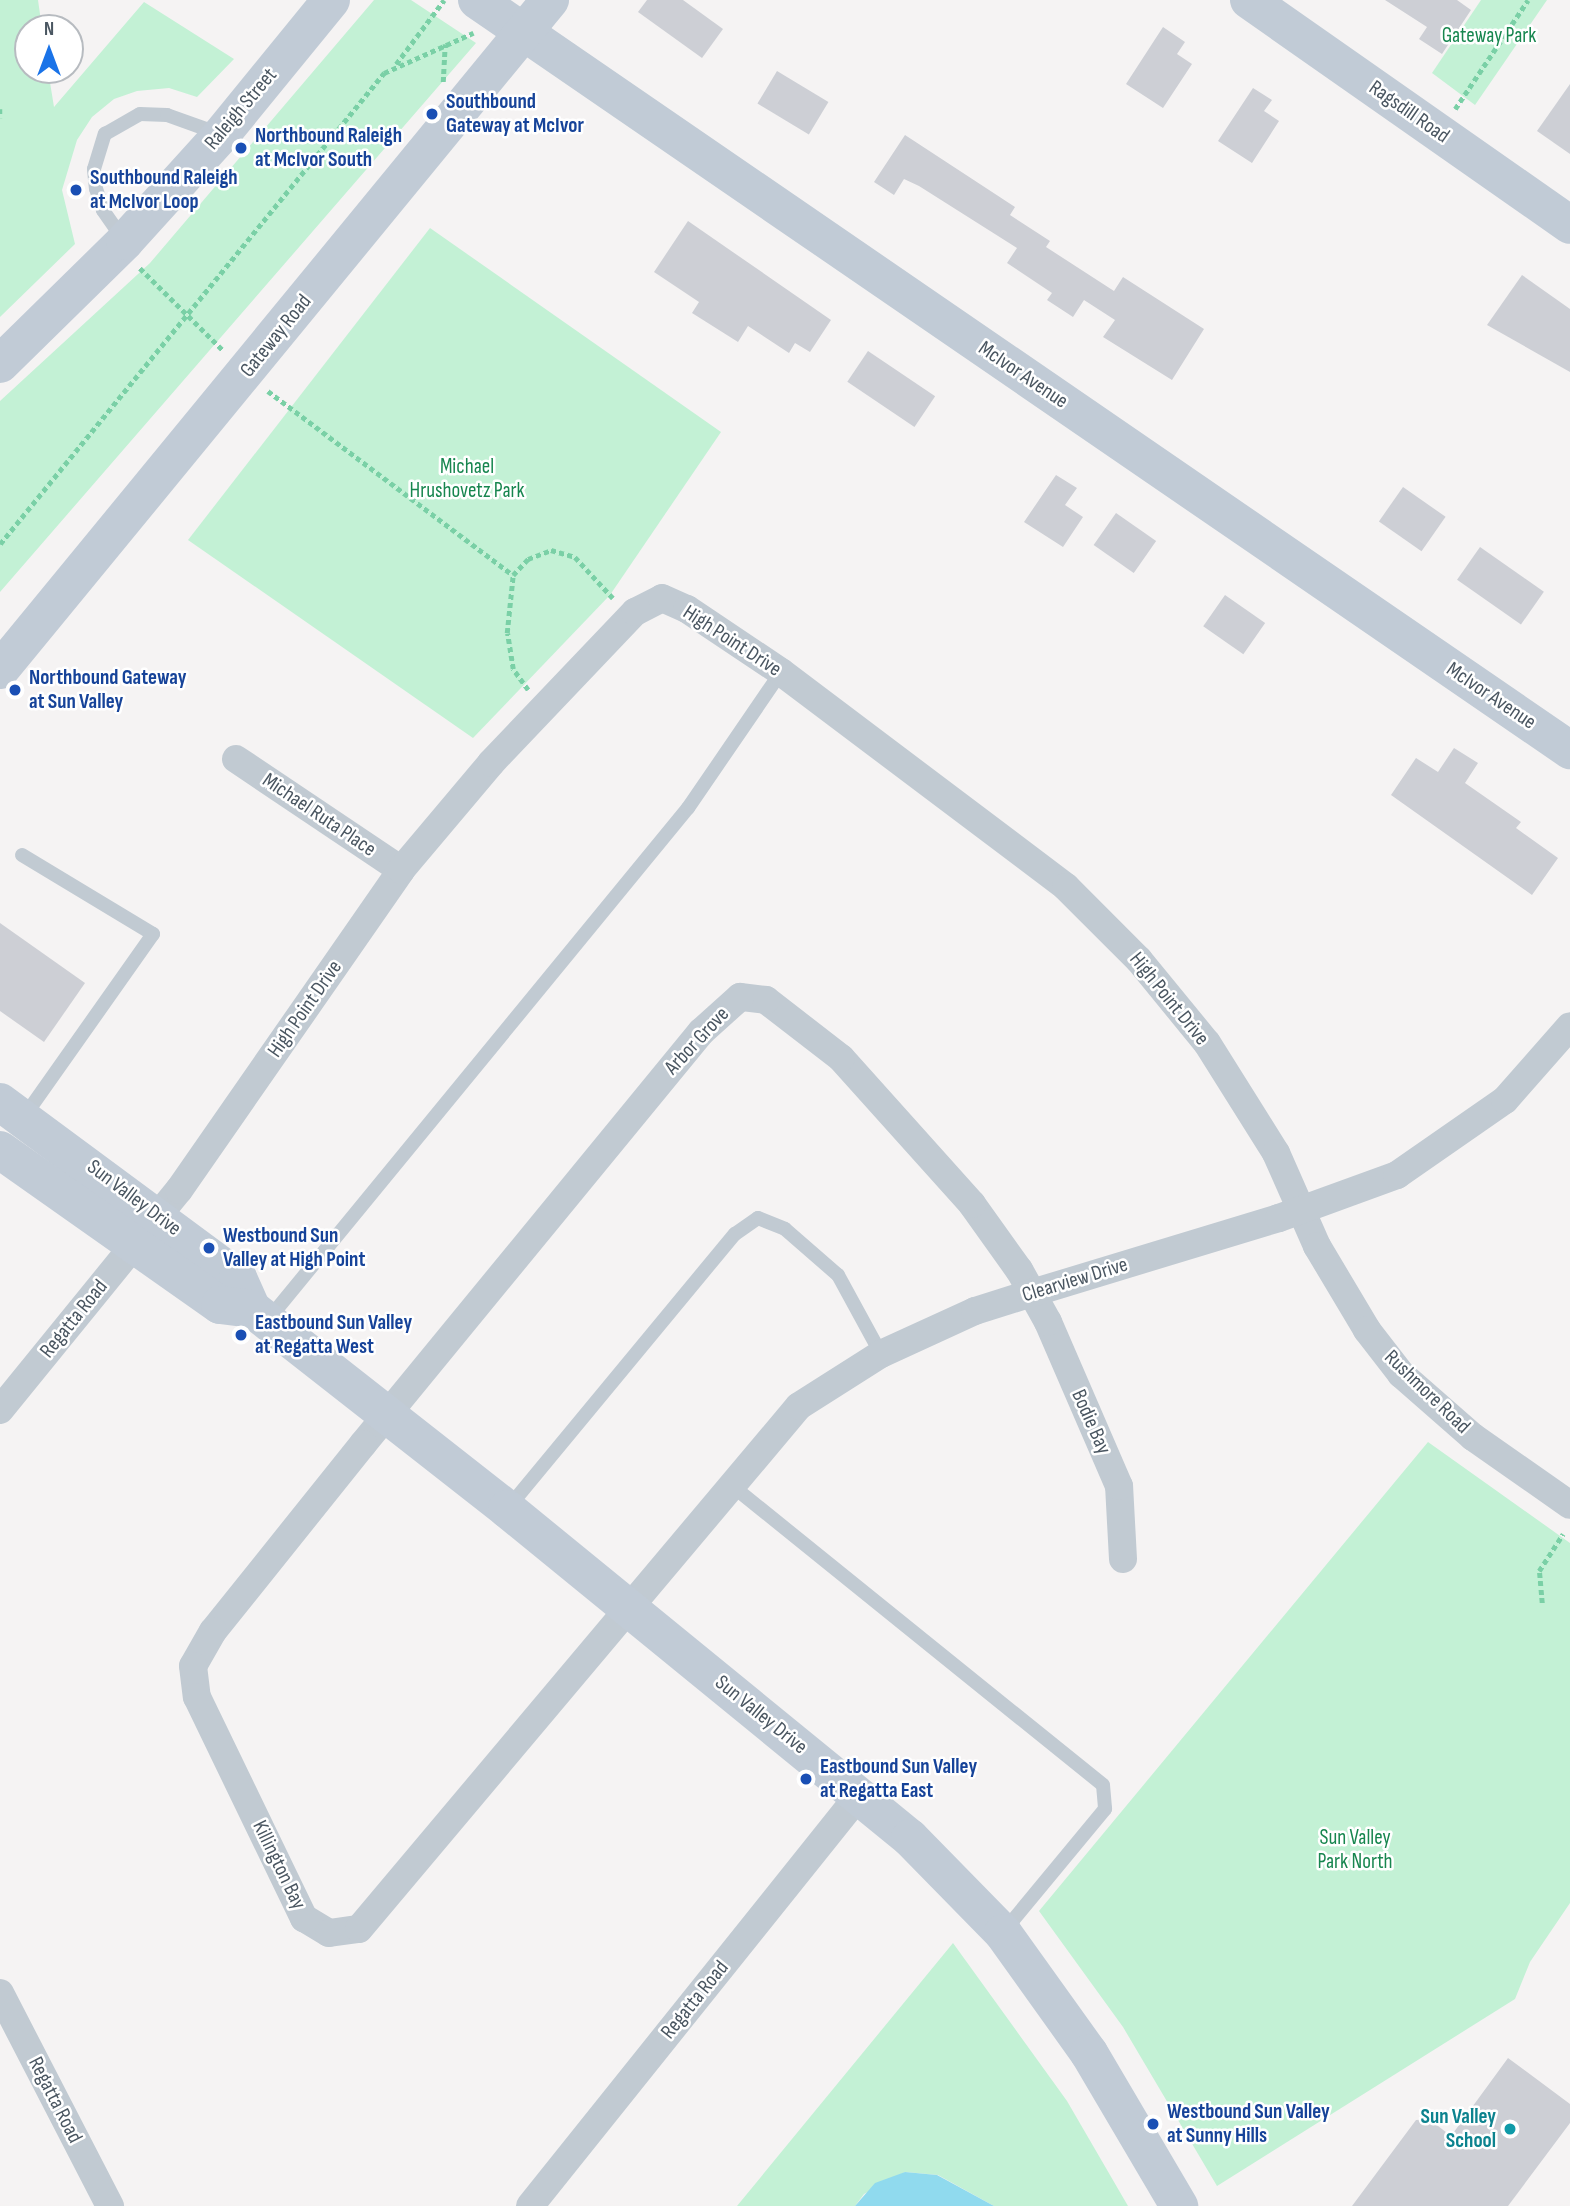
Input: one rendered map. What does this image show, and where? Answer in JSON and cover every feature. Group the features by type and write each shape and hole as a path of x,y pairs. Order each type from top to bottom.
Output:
{"street":[{"name":"Raleigh Street","path":"0,364 121,245 222,135 331,0"},
{"name":"Gateway Road","path":"0,670 246,374 550,0"},
{"name":"Ragsdill Road","path":"1249,0 1570,225"},
{"name":"McIvor Avenue","path":"480,15 524,32 1570,750"},
{"name":"High Point Drive","path":"148,1230 401,870 545,706 631,616 662,598 687,609 781,672 1066,887 1139,960 1207,1043 1276,1153 1302,1209"},
{"name":"Michael Ruta Place","path":"236,759 401,870"},
{"name":"Arbor Grove","path":"387,1415 701,1032 740,997 766,1000 841,1058 972,1204 1032,1293"},
{"name":"Clearview Drive","path":"626,1606 729,1483 799,1406 881,1354 975,1311 1357,1193 1436,1153 1505,1100 1570,1026"},
{"name":"Sun Valley Drive","path":"12,1110 148,1230 220,1305 259,1315 507,1509 860,1794 1003,1933 1089,2053 1179,2206"},
{"name":"Sun Valley Drive","path":"0,1150 148,1230"},
{"name":"Rushmore Road","path":"1302,1209 1339,1282 1401,1374 1473,1437 1570,1505"},
{"name":"Regatta Road","path":"0,1410 148,1230"},
{"name":"Bodie Bay","path":"1032,1293 1119,1486 1124,1559"},
{"name":"Killington Bay","path":"387,1415 213,1631 193,1666 197,1697 304,1918 329,1933 359,1929 626,1606"},
{"name":"Regatta Road","path":"530,2206 860,1794"},
{"name":"Regatta Road","path":"0,1993 110,2206"}],"lane":[{"path":"121,245 103,210 96,189 94,169 105,134 140,114 167,115 222,135"},
{"path":"259,1315 688,808 781,672"},
{"path":"12,1110 153,934 22,855"},
{"path":"507,1509 735,1234 758,1218 785,1229 838,1275 881,1354"},
{"path":"729,1483 1103,1785 1105,1809 1003,1933"}],"path":[{"path":"0,544 188,312 396,64 444,0"},
{"path":"1439,133 1528,0"},
{"path":"396,64 480,15"},
{"path":"0,109 0,118"},
{"path":"121,245 246,374 513,575"},
{"path":"545,706 523,685 509,655 513,575 539,553 566,553 592,569 631,616"},
{"path":"1542,1603 1539,1571 1563,1534"}],"green space":[{"path":"0,0 38,0 40,14 14,14 14,84 50,84 54,107 74,84 84,84 84,72 144,2 234,59 197,97 169,88 137,91 114,99 92,117 77,140 62,190 75,244 0,317"},
{"path":"374,0 411,0 476,43 0,592 0,401 150,263"},
{"name":"Gateway Park","path":"1481,0 1547,0 1475,105 1432,73"},
{"name":"Michael Hrushovetz Park","path":"430,228 721,432 610,595 473,738 188,540"},
{"name":"Sun Valley Park North","path":"1428,1442 1570,1543 1570,1903 1530,1962 1515,1999 1217,2186 1123,2027 1039,1911"},
{"path":"953,1943 1067,2101 1128,2206 994,2206 938,2175 905,2172 864,2194 855,2206 737,2206"}],"water":[{"path":"905,2172 937,2175 994,2206 855,2206 875,2183"}],"building":[{"path":"647,0 683,0 723,29 702,58 638,12"},
{"path":"1385,0 1457,0 1471,10 1442,54 1419,39 1427,27"},
{"path":"1163,27 1185,42 1177,54 1192,64 1163,108 1126,84"},
{"path":"777,71 828,102 809,134 757,104"},
{"path":"1570,84 1570,154 1537,131"},
{"path":"1253,88 1272,100 1264,111 1279,121 1252,163 1218,141"},
{"path":"905,135 1015,207 1010,215 1050,241 1046,247 1114,291 1123,277 1204,329 1172,380 1103,337 1115,320 1084,300 1073,317 1047,300 1052,293 1007,263 1017,248 904,179 894,195 874,182"},
{"path":"688,221 831,320 810,352 795,343 789,353 748,326 738,342 692,313 699,302 654,272"},
{"path":"1522,275 1570,309 1570,372 1487,325"},
{"path":"868,351 935,396 914,427 847,382"},
{"path":"1056,475 1077,488 1065,505 1083,517 1063,547 1024,522"},
{"path":"1403,487 1446,517 1422,551 1379,521"},
{"path":"1116,513 1156,541 1134,573 1094,545"},
{"path":"1480,547 1544,592 1521,625 1457,580"},
{"path":"1225,595 1265,623 1243,654 1203,626"},
{"path":"1454,748 1478,763 1465,783 1521,822 1516,828 1558,858 1532,895 1391,795 1416,758 1438,772"},
{"path":"0,923 85,983 44,1042 0,1011"},
{"name":"Sun Valley School","path":"1508,2058 1570,2104 1570,2123 1508,2206 1352,2206 1416,2120 1429,2119 1451,2136"}],"place":[{"name":"Southbound Gateway at McIvor","path":"432,114"},
{"name":"Northbound Raleigh at McIvor South","path":"241,148"},
{"name":"Southbound Raleigh at McIvor Loop","path":"76,190"},
{"name":"Northbound Gateway at Sun Valley","path":"15,690"},
{"name":"Westbound Sun Valley at High Point","path":"209,1248"},
{"name":"Eastbound Sun Valley at Regatta West","path":"241,1335"},
{"name":"Eastbound Sun Valley at Regatta East","path":"806,1779"},
{"name":"Westbound Sun Valley at Sunny Hills","path":"1153,2124"},
{"name":"Sun Valley School","path":"1510,2129"}]}
